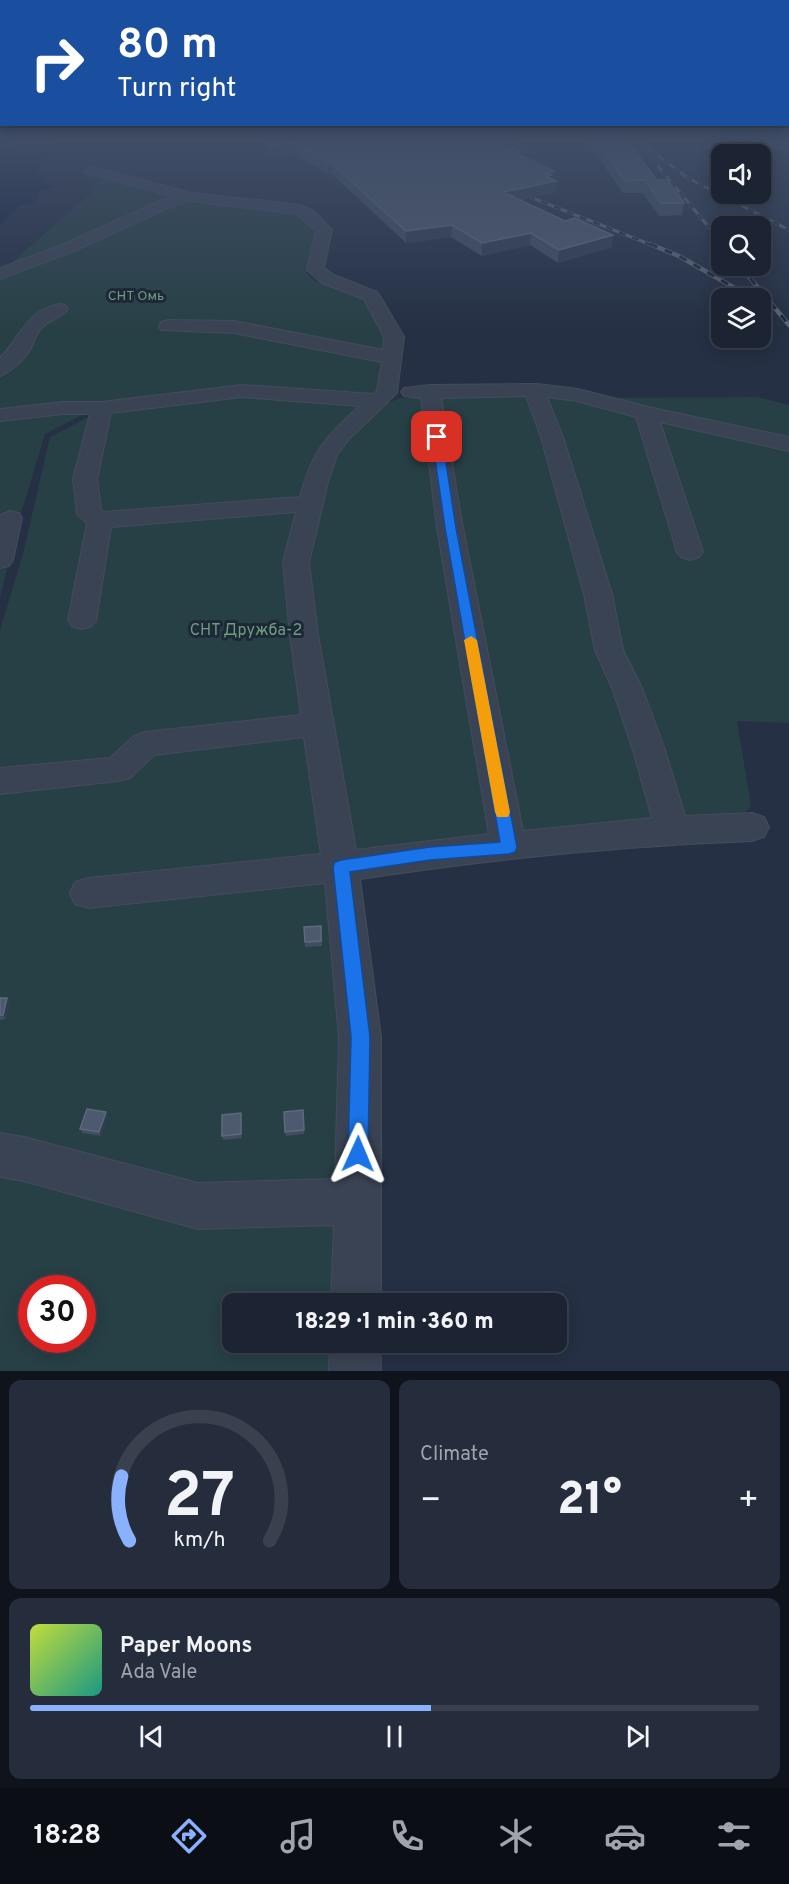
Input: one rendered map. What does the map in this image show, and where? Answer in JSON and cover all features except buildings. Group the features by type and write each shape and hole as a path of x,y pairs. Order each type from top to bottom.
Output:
{"street":[{"path":"0,274 68,248 172,202"},
{"path":"233,202 301,210 309,214 324,230 315,270 328,279 371,296 394,337 393,358 382,397 341,434 326,454 310,504 296,562 304,635 341,867 360,1037 356,1293"},
{"path":"0,370 21,348 24,336 38,321 59,309"},
{"path":"168,326 234,327 393,358"},
{"path":"537,390 536,398 552,437 598,594 609,650 627,688 645,738 672,830"},
{"path":"0,415 63,408 102,408 242,391 382,397 430,391 537,390 578,395 646,413 789,444"},
{"path":"430,391 450,528 509,847"},
{"path":"102,408 85,479 89,514 100,520 310,504"},
{"path":"646,413 690,552"},
{"path":"0,560 10,518"},
{"path":"82,620 100,520"},
{"path":"0,781 118,769 145,744 318,724"},
{"path":"88,893 341,867 430,854 672,830 752,827"},
{"path":"0,1155 24,1159 198,1206 357,1201"},
{"path":"355,1353 355,1371"}],"green space":[{"name":"СНТ Омь","path":"81,202 200,202 303,215 317,229 306,273 314,281 364,297 388,337 380,392 372,399 285,392 98,407 45,434 19,520 0,598 0,270 10,264"},
{"name":"СНТ Дружба-2","path":"245,393 386,404 399,398 528,394 573,398 757,397 789,405 789,723 737,721 751,806 739,819 321,855 344,1057 340,1293 222,1293 222,1353 340,1353 339,1371 0,1371 0,630 23,554 50,437 100,411"}],"water":[{"path":"0,202 35,202 21,205 0,225"}],"railway":[{"path":"543,202 654,246"},
{"path":"688,202 711,230"},
{"path":"735,202 789,230"},
{"path":"650,244 679,256 735,288"},
{"path":"748,276 789,325"}],"slow traffic":[{"path":"471,640 502,812"}],"route":[{"path":"358,1154 360,1037 341,867 430,854 509,847 450,528 437,437"}]}
